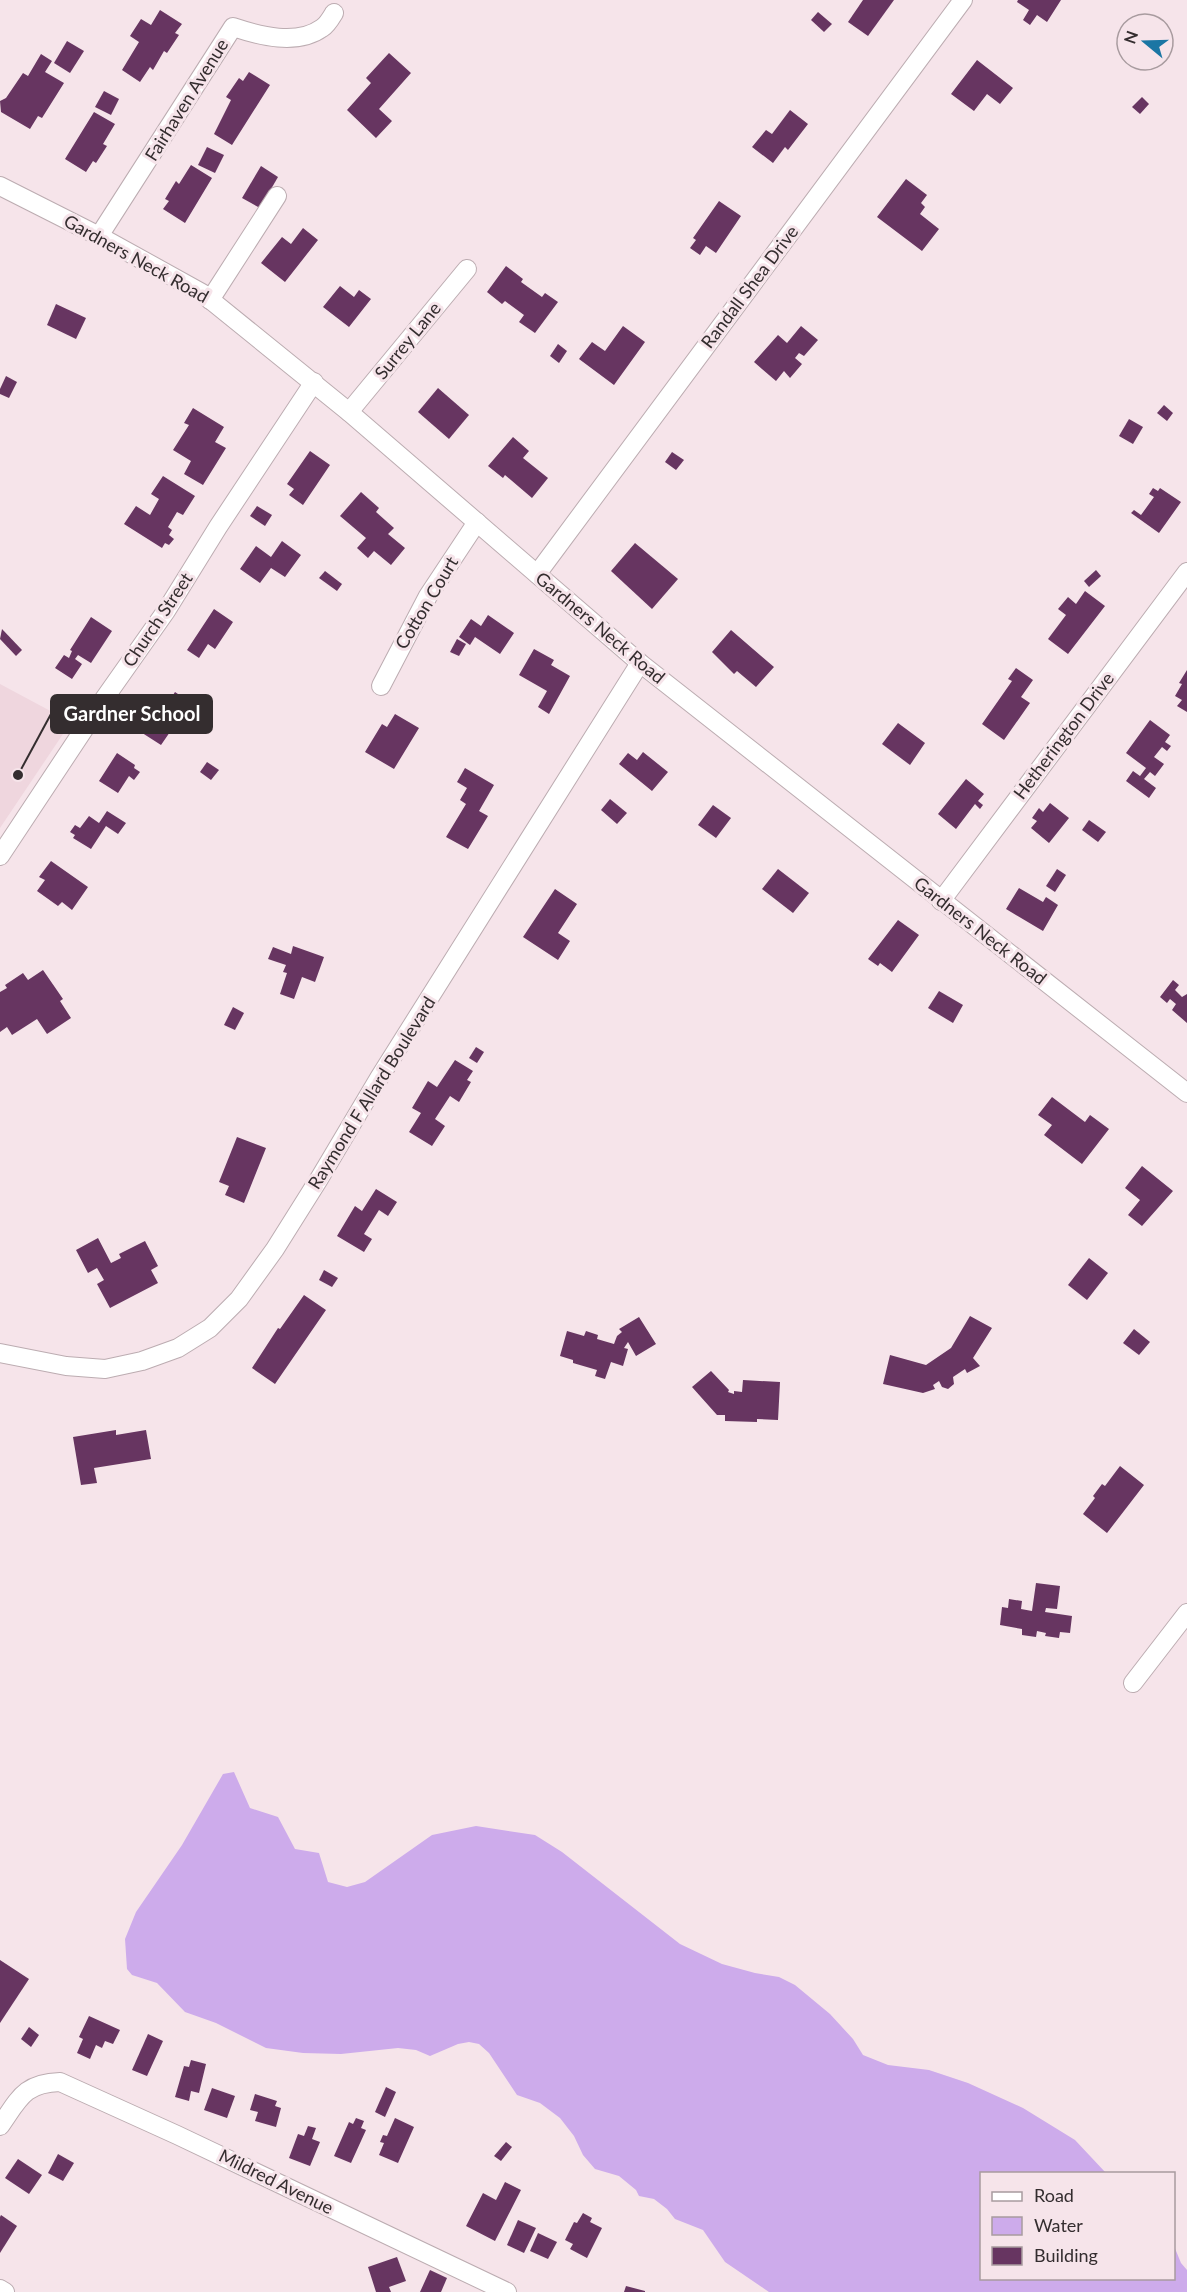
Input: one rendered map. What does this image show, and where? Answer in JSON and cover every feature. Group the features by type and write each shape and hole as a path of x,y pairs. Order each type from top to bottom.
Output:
{"street":[{"name":"Randall Shea Drive","path":"537,574 963,0"},
{"name":"Fairhaven Avenue","path":"99,236 233,27 274,38 295,37 324,28 334,13"},
{"name":"Gardners Neck Road","path":"0,186 152,264 210,300 314,382 640,663 1187,1093"},
{"path":"210,300 277,196"},
{"name":"Surrey Lane","path":"349,412 466,269"},
{"name":"Church Street","path":"0,856 104,699 166,611 223,518 314,382"},
{"name":"Cotton Court","path":"381,686 428,596 477,522"},
{"name":"Hetherington Drive","path":"941,901 1187,572"},
{"name":"Raymond F Allard Boulevard","path":"0,1353 66,1366 105,1369 142,1361 178,1348 210,1328 239,1299 275,1249 379,1078 640,663"},
{"path":"1133,1683 1187,1613"},
{"name":"Mildred Avenue","path":"0,2126 29,2089 42,2083 60,2082 507,2292"},
{"path":"0,2289 5,2292"}],"shaded area":[{"path":"0,684 71,722 0,828"}],"water":[{"path":"234,1772 250,1808 278,1817 295,1849 319,1853 328,1882 347,1887 365,1882 432,1835 476,1826 535,1835 562,1852 680,1944 722,1964 779,1977 795,1985 830,2014 853,2039 863,2055 888,2065 929,2070 968,2083 1023,2108 1075,2140 1105,2172 980,2172 980,2280 1175,2280 1175,2248 1181,2263 1187,2270 1187,2292 769,2292 725,2262 703,2230 675,2219 654,2199 639,2196 636,2190 619,2176 595,2169 583,2155 574,2136 560,2118 540,2103 517,2095 489,2053 479,2044 469,2042 458,2044 430,2056 416,2050 398,2048 341,2054 303,2053 266,2048 216,2023 185,2012 157,1983 132,1975 127,1969 125,1939 136,1912 182,1845 223,1774"}],"building":[{"path":"863,0 894,0 868,36 848,22"},
{"path":"1018,0 1061,0 1047,22 1037,15 1030,25 1023,20 1029,10 1017,2"},
{"path":"160,10 182,24 175,33 179,35 167,53 164,51 153,70 150,67 140,82 122,70 139,42 130,36 141,19 151,25"},
{"path":"818,12 832,24 824,32 811,20"},
{"path":"67,41 84,51 70,73 54,63"},
{"path":"389,53 411,73 379,109 392,121 376,138 347,110 371,83 366,78"},
{"path":"41,54 52,61 45,72 64,83 42,118 38,116 30,129 1,112 0,101 6,98 23,73 28,76"},
{"path":"977,60 1013,88 1000,104 987,94 974,111 951,94"},
{"path":"249,72 270,85 232,145 214,134 231,100 226,97 239,78 243,81"},
{"path":"104,91 119,99 111,115 95,107"},
{"path":"1142,97 1149,104 1140,114 1132,107"},
{"path":"790,110 808,124 788,150 785,147 773,163 752,147 766,130 772,134"},
{"path":"94,112 115,124 103,144 107,146 96,163 93,161 86,172 65,159"},
{"path":"207,147 224,155 215,173 198,165"},
{"path":"191,165 212,178 185,223 163,209 169,201 165,199 176,181 179,184"},
{"path":"261,166 278,177 260,208 242,198"},
{"path":"906,179 927,195 921,203 925,207 920,214 939,229 922,251 877,217"},
{"path":"719,201 741,216 716,253 706,246 700,255 690,248 696,240 693,238"},
{"path":"303,228 318,240 285,282 261,263 282,237 291,244"},
{"path":"506,266 523,279 521,282 542,297 545,293 558,302 535,333 519,322 524,315 505,301 502,304 487,292"},
{"path":"340,286 354,297 359,290 371,299 349,327 323,307"},
{"path":"56,304 86,318 76,339 47,325"},
{"path":"623,326 645,342 614,385 579,359 592,342 605,351"},
{"path":"801,326 818,340 804,356 799,353 795,358 802,364 790,378 784,371 776,381 754,362 778,335 787,343"},
{"path":"558,344 567,351 559,363 550,356"},
{"path":"6,376 17,382 9,398 0,394"},
{"path":"438,388 469,415 449,439 418,412"},
{"path":"1164,405 1173,413 1167,421 1157,413"},
{"path":"193,408 224,427 215,442 226,448 203,485 184,474 191,461 173,450 189,425 184,423"},
{"path":"1129,419 1143,427 1133,444 1119,436"},
{"path":"513,437 529,451 523,458 548,478 532,498 505,475 503,478 488,466"},
{"path":"310,451 330,465 303,505 289,495 294,489 287,484"},
{"path":"672,452 684,460 676,470 665,462"},
{"path":"163,476 195,496 183,515 177,512 168,527 172,530 169,535 174,539 169,545 165,543 162,548 124,524 136,506 150,515 159,499 151,494"},
{"path":"1153,488 1158,491 1160,488 1181,502 1159,533 1131,513 1134,510 1141,515 1154,497 1149,494"},
{"path":"361,492 379,508 376,512 394,528 388,534 405,548 391,565 374,551 368,558 357,548 366,538 340,516"},
{"path":"257,506 272,515 265,526 250,516"},
{"path":"282,541 301,555 285,577 271,568 260,583 240,569 256,546 271,557"},
{"path":"635,543 678,579 652,609 611,571"},
{"path":"1096,570 1101,576 1089,587 1084,581"},
{"path":"325,571 342,584 337,591 319,578"},
{"path":"1085,591 1105,606 1068,654 1048,639 1066,615 1058,609 1068,597 1076,604"},
{"path":"214,609 233,622 215,649 208,644 199,658 187,650"},
{"path":"488,615 514,633 500,654 475,637 470,645 459,637 471,619 481,626"},
{"path":"91,617 112,631 91,663 78,655 75,659 82,664 72,679 55,668 64,655 69,658 72,651 70,650"},
{"path":"2,629 22,650 16,656 0,639"},
{"path":"731,630 774,667 756,687 737,671 734,674 712,652"},
{"path":"457,639 466,644 459,656 450,652"},
{"path":"534,649 554,660 551,665 570,676 549,714 538,707 547,691 519,675"},
{"path":"1016,668 1033,680 1021,697 1030,703 1004,740 982,724 1012,681 1008,679"},
{"path":"1187,670 1187,712 1177,706 1182,700 1175,696 1182,684 1179,683"},
{"path":"175,692 196,706 187,720 181,716 161,745 136,729 141,721 139,719 151,700 164,709"},
{"path":"395,714 419,728 394,769 365,752 382,724 387,727"},
{"path":"1150,720 1170,735 1165,742 1171,746 1167,751 1162,747 1154,757 1164,764 1155,776 1150,772 1144,779 1156,788 1149,798 1126,781 1133,771 1140,776 1146,768 1126,753"},
{"path":"898,723 925,743 910,765 882,744"},
{"path":"643,752 668,772 652,791 619,764 628,753 637,760"},
{"path":"117,753 135,765 134,768 140,772 134,780 129,776 118,793 99,781"},
{"path":"207,762 219,770 211,780 200,772"},
{"path":"465,768 494,785 479,811 488,816 468,849 446,837 466,804 460,800 467,788 457,782"},
{"path":"966,779 984,794 978,801 983,805 980,809 975,804 956,829 938,814"},
{"path":"610,799 627,813 617,824 601,810"},
{"path":"1050,803 1069,818 1049,843 1031,828 1037,821 1032,818 1039,808 1043,812"},
{"path":"713,805 731,818 716,838 698,825"},
{"path":"107,811 126,823 118,834 106,826 91,849 73,838 75,835 70,832 75,825 80,828 89,816 99,823"},
{"path":"1089,820 1106,832 1098,842 1082,830"},
{"path":"51,861 88,887 72,910 62,902 58,906 37,891 45,880 39,877"},
{"path":"778,869 809,893 793,913 762,889"},
{"path":"1057,869 1066,875 1055,892 1046,886"},
{"path":"1019,888 1043,902 1046,897 1058,905 1043,931 1006,909"},
{"path":"555,889 577,904 558,933 570,941 558,960 523,937"},
{"path":"898,920 919,935 892,972 880,963 878,966 868,959"},
{"path":"293,946 324,957 315,982 302,977 294,999 280,994 287,973 283,972 286,965 268,959 273,947 291,954"},
{"path":"43,970 63,999 60,1001 71,1018 47,1034 37,1019 12,1035 7,1027 0,1032 0,992 7,988 5,985 23,973 28,980"},
{"path":"1173,980 1179,985 1175,990 1182,997 1187,994 1187,1023 1172,1010 1176,1004 1170,999 1167,1003 1160,997"},
{"path":"939,991 963,1005 953,1023 928,1008"},
{"path":"233,1007 244,1013 235,1030 224,1025"},
{"path":"476,1047 484,1052 477,1063 469,1058"},
{"path":"455,1060 473,1071 467,1080 471,1082 459,1102 450,1096 435,1119 445,1126 432,1146 409,1132 421,1113 412,1108 428,1081 437,1087"},
{"path":"1052,1097 1085,1122 1090,1115 1109,1129 1082,1164 1044,1135 1052,1125 1038,1115"},
{"path":"237,1137 266,1148 244,1203 225,1195 229,1186 219,1182"},
{"path":"1142,1166 1173,1191 1142,1226 1128,1215 1140,1200 1125,1188"},
{"path":"376,1189 397,1202 388,1216 379,1210 364,1234 372,1239 364,1252 337,1236 355,1206 362,1211"},
{"path":"98,1238 111,1263 121,1258 119,1254 145,1241 158,1266 151,1270 158,1283 110,1308 97,1284 104,1280 97,1268 88,1273 76,1250"},
{"path":"1089,1258 1108,1273 1087,1300 1068,1285"},
{"path":"324,1270 338,1278 332,1287 319,1280"},
{"path":"304,1295 326,1310 275,1384 252,1368 278,1328 280,1329"},
{"path":"970,1316 992,1328 973,1358 980,1366 967,1373 965,1369 953,1377 954,1384 948,1389 942,1387 939,1381 933,1385 935,1389 923,1393 883,1384 890,1355 926,1365 951,1348"},
{"path":"639,1317 656,1344 636,1356 628,1342 624,1348 628,1349 623,1366 611,1362 605,1379 595,1376 597,1370 573,1363 573,1360 560,1356 567,1331 584,1336 586,1331 598,1335 597,1339 614,1344 617,1336 622,1332 619,1329"},
{"path":"1134,1329 1150,1342 1139,1355 1123,1343"},
{"path":"711,1371 729,1390 728,1392 734,1394 734,1391 742,1392 743,1380 780,1382 778,1420 725,1421 725,1415 717,1415 692,1387"},
{"path":"116,1430 116,1435 146,1430 151,1459 94,1468 97,1483 81,1485 73,1437"},
{"path":"1120,1466 1144,1485 1107,1533 1083,1514 1102,1484 1105,1486"},
{"path":"1036,1583 1060,1586 1057,1609 1046,1608 1045,1612 1072,1616 1070,1633 1060,1632 1059,1638 1045,1636 1046,1633 1037,1631 1036,1637 1022,1635 1022,1629 1000,1625 1002,1607 1008,1608 1009,1599 1022,1601 1021,1609 1032,1611"},
{"path":"0,1960 29,1979 0,2023"},
{"path":"89,2016 120,2030 113,2044 105,2041 102,2048 96,2045 90,2059 77,2053 83,2039 79,2037"},
{"path":"29,2027 39,2035 31,2047 21,2039"},
{"path":"148,2034 163,2041 147,2076 132,2070"},
{"path":"191,2060 206,2064 199,2093 191,2091 189,2101 175,2097 184,2066 189,2067"},
{"path":"386,2087 396,2092 385,2117 375,2112"},
{"path":"212,2088 235,2096 227,2118 204,2110"},
{"path":"255,2094 277,2101 275,2106 281,2108 276,2127 255,2121 258,2112 250,2110"},
{"path":"356,2118 364,2121 361,2128 366,2130 351,2163 334,2156 349,2122 353,2124"},
{"path":"395,2118 414,2127 398,2163 379,2155 384,2143 380,2142 383,2135 387,2136"},
{"path":"308,2126 316,2128 312,2139 320,2142 310,2166 289,2158 298,2134 304,2136"},
{"path":"506,2142 512,2147 501,2161 494,2156"},
{"path":"58,2154 74,2163 63,2181 48,2173"},
{"path":"18,2159 42,2175 29,2194 5,2178"},
{"path":"505,2182 521,2190 495,2241 466,2226 483,2193 496,2200"},
{"path":"583,2213 592,2218 590,2222 602,2228 587,2258 570,2249 573,2244 565,2240 574,2222 577,2223"},
{"path":"1,2215 17,2226 0,2253 0,2217"},
{"path":"518,2220 536,2228 524,2253 507,2245"},
{"path":"538,2233 557,2242 548,2259 530,2251"},
{"path":"397,2257 406,2281 389,2287 391,2292 376,2292 368,2267"},
{"path":"430,2270 447,2278 441,2292 420,2292"},
{"path":"626,2286 645,2291 645,2292 624,2292"}],"place":[{"name":"Gardner School","path":"18,775"}]}
